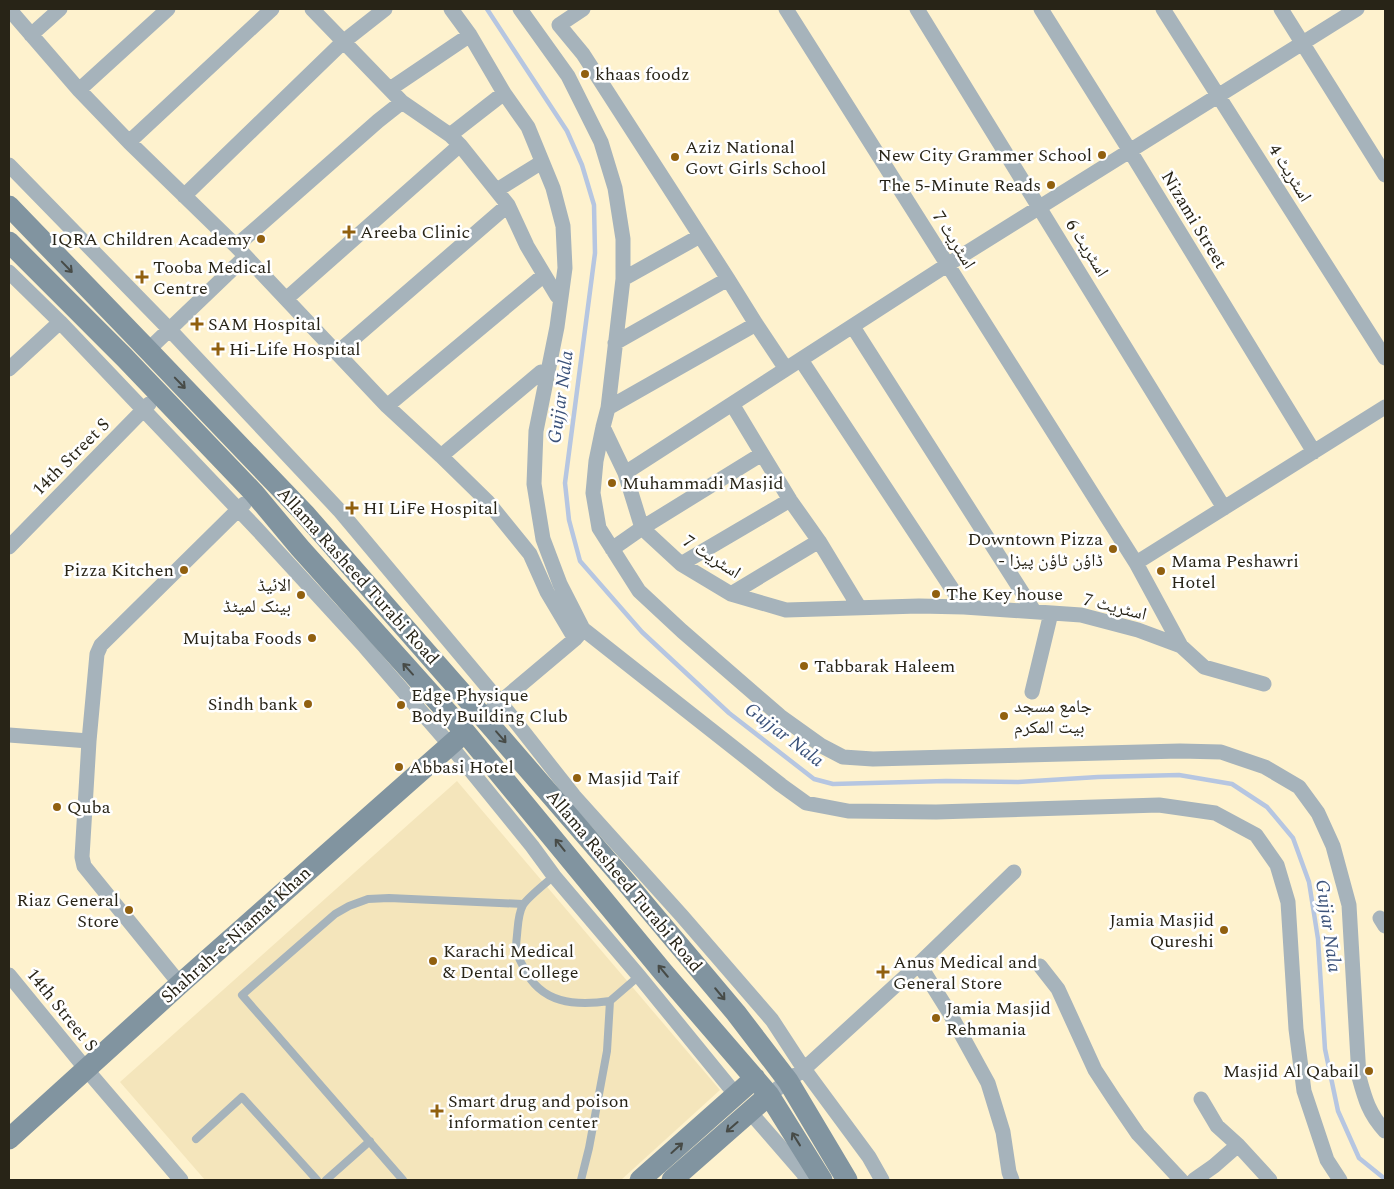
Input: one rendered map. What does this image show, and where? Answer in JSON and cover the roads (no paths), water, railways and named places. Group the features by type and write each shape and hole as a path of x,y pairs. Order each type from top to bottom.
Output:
{"main road":[{"name":"Allama Rasheed Turabi Road","path":"9,206 305,514 619,874 736,1013 796,1075 847,1180"},
{"name":"Allama Rasheed Turabi Road","path":"9,242 124,357 254,493 458,738 769,1095 822,1180"},
{"name":"Shahrah-e-Niamat Khan","path":"9,1139 180,984 458,738"},
{"path":"640,1180 754,1078"},
{"path":"672,1180 769,1095"}],"street":[{"path":"9,9 79,90 129,142 286,299 387,406 487,502 530,554 547,592 579,634 806,803 848,811 936,812 1159,805 1215,813 1256,835 1277,865 1288,902 1296,1029 1304,1091 1327,1160 1340,1180"},
{"path":"32,35 60,9"},
{"path":"79,90 168,9"},
{"path":"129,142 272,9"},
{"path":"312,9 402,102 455,140 508,205 527,246 557,296 561,296"},
{"path":"184,196 343,42 385,9"},
{"path":"452,9 470,35 504,93 528,127 553,188 563,226 564,268 561,296 557,327 536,431 534,484 543,539 579,634"},
{"path":"520,9 568,76 601,142 615,188 623,239 623,279 608,408 596,461 593,493 599,528 639,591 780,716 822,746 843,756 874,759 1180,751 1221,752 1265,767 1299,787 1318,814 1326,830 1350,905 1360,1077 1365,1097 1375,1120 1385,1131"},
{"path":"583,9 560,25 583,54 786,370"},
{"name":"اسٹریٹ 7","path":"786,9 1136,563 1181,646 1204,667 1264,684"},
{"name":"اسٹریٹ 6","path":"917,9 1224,508"},
{"name":"Nizami Street","path":"1041,9 1314,452"},
{"name":"اسٹریٹ 4","path":"1163,9 1385,358"},
{"path":"1281,9 1385,175"},
{"path":"625,473 947,265 1357,9"},
{"path":"390,89 470,35"},
{"path":"286,299 504,93"},
{"path":"148,350 170,330 240,252 378,121 402,102"},
{"path":"496,190 542,162"},
{"path":"9,165 170,330 339,510 500,702 574,796 772,1020 796,1075 869,1157 882,1180"},
{"path":"336,353 508,205"},
{"path":"623,279 700,236"},
{"path":"9,272 60,322 365,647 458,738 554,876 736,1095"},
{"path":"387,406 544,275"},
{"path":"615,343 728,279"},
{"path":"9,370 60,322"},
{"path":"608,408 756,324"},
{"path":"853,326 1034,611"},
{"path":"801,360 964,607"},
{"path":"441,456 542,372 547,374"},
{"name":"14th Street S","path":"9,547 159,394"},
{"path":"732,404 790,500 819,541 859,607"},
{"path":"1136,563 1385,407"},
{"path":"603,427 625,473 642,528"},
{"path":"612,549 642,528 762,454"},
{"path":"180,984 84,866 82,857 89,741 97,654 101,645 254,493"},
{"path":"681,564 790,500"},
{"name":"اسٹریٹ 7","path":"642,528 681,564 731,594 786,610 918,606 964,607 1081,615 1138,630 1181,646"},
{"path":"731,594 819,541"},
{"path":"547,592 560,584"},
{"path":"1032,692 1052,613"},
{"path":"458,738 579,634"},
{"path":"9,736 89,741"},
{"path":"769,1095 796,1075 919,964 1014,872"},
{"path":"919,964 949,1012 988,1083 1003,1132 1012,1180"},
{"path":"1040,966 1058,989 1095,1070 1114,1099 1138,1134 1181,1180"},
{"name":"14th Street S","path":"9,975 181,1180"},
{"path":"1201,1099 1217,1126 1238,1145 1270,1180"},
{"path":"750,1112 807,1180"},
{"path":"1194,1180 1238,1145"}],"lane":[{"path":"554,876 524,904 518,921 516,952 527,975 538,990 567,1002 592,1003 610,1001 639,976"},
{"path":"403,1180 242,995 335,914 368,899 425,899 524,904"},
{"path":"581,1180 589,1148 607,1051 610,1001"},
{"path":"196,1139 242,1097 317,1180"},
{"path":"326,1180 370,1141"}],"waterway":[{"name":"Gujjar Nala","path":"487,9 567,131 582,165 594,205 595,253 565,483 569,520 580,561 642,632 729,713 814,779 833,784 946,781 1018,782 1098,777 1179,775 1232,784 1267,807 1293,838 1309,882 1318,939 1325,1049 1338,1111 1359,1158 1385,1179"}],"place":[{"name":"khaas foodz","path":"585,74"},
{"name":"New City Grammer School","path":"1102,155"},
{"name":"Aziz National Govt Girls School","path":"675,157"},
{"name":"The 5-Minute Reads","path":"1051,185"},
{"name":"Areeba Clinic","path":"349,232"},
{"name":"IQRA Children Academy","path":"261,239"},
{"name":"Tooba Medical Centre","path":"142,277"},
{"name":"SAM Hospital","path":"197,324"},
{"name":"Hi-Life Hospital","path":"218,349"},
{"name":"Muhammadi Masjid","path":"612,483"},
{"name":"HI LiFe Hospital","path":"352,508"},
{"name":"Downtown Pizza - ڈاؤن ٹاؤن پیزا","path":"1113,549"},
{"name":"Pizza Kitchen","path":"184,570"},
{"name":"Mama Peshawri Hotel","path":"1161,571"},
{"name":"The Key house","path":"936,594"},
{"name":"الائیڈ بینک لمیٹڈ","path":"301,595"},
{"name":"Mujtaba Foods","path":"312,638"},
{"name":"Tabbarak Haleem","path":"804,666"},
{"name":"Sindh bank","path":"308,704"},
{"name":"Edge Physique Body Building Club","path":"401,705"},
{"name":"جامع مسجد بیت المکرم","path":"1004,716"},
{"name":"Abbasi Hotel","path":"399,767"},
{"name":"Masjid Taif","path":"577,778"},
{"name":"Quba","path":"57,807"},
{"name":"Riaz General Store","path":"129,910"},
{"name":"Jamia Masjid Qureshi","path":"1224,930"},
{"name":"Karachi Medical & Dental College","path":"433,961"},
{"name":"Anus Medical and General Store","path":"883,972"},
{"name":"Jamia Masjid Rehmania","path":"936,1018"},
{"name":"Masjid Al Qabail","path":"1369,1071"},
{"name":"Smart drug and poison information center","path":"437,1111"}]}
